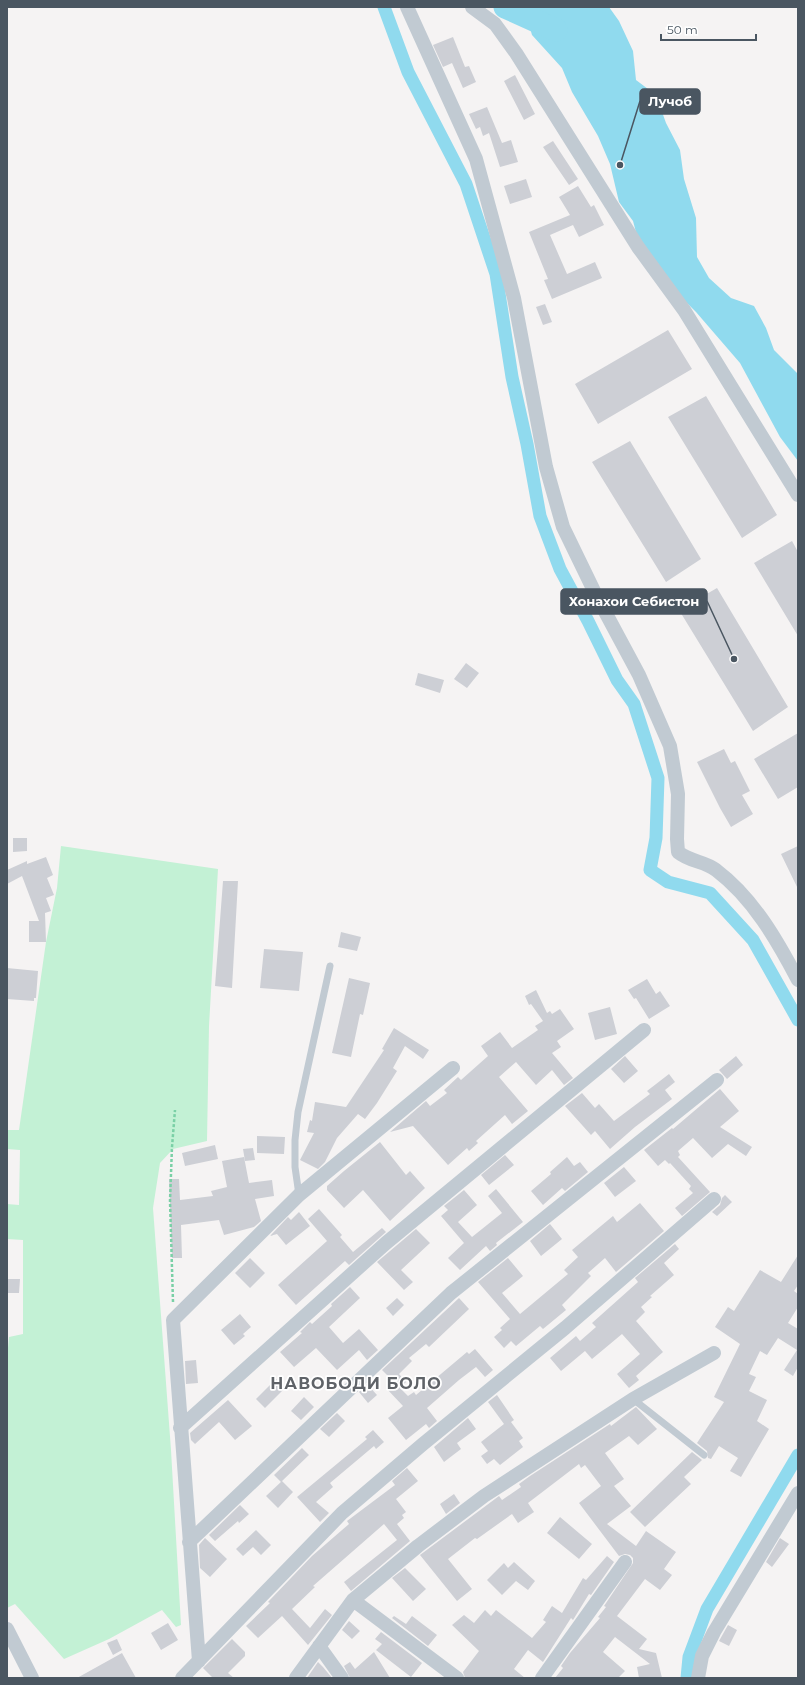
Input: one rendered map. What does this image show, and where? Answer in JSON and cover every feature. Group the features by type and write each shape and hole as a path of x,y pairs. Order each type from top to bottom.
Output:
{"street":[{"path":"407,7 476,159 514,298 546,467 564,527 594,594 639,675 670,746 678,794 676,839 678,852 685,858 714,868 741,892 778,942 798,980"},
{"path":"472,7 495,24 516,53 638,247 684,310 798,495"},
{"path":"180,1428 386,1243 644,1030"},
{"path":"199,1661 180,1428 173,1320 299,1195 453,1068"},
{"path":"189,1542 451,1293 717,1080"},
{"path":"182,1678 342,1513 423,1444 565,1328 714,1199"},
{"path":"296,1678 354,1600 418,1546 484,1496 633,1399 714,1353"},
{"path":"698,1678 702,1656 714,1632 798,1493"},
{"path":"542,1678 625,1562"},
{"path":"354,1600 456,1678"},
{"path":"7,1629 32,1678"},
{"path":"319,1646 342,1678"}],"lane":[{"path":"299,1195 295,1167 295,1140 298,1112 330,966"},
{"path":"633,1399 704,1455"}],"path":[{"path":"173,1320 170,1201 175,1110"}],"green space":[{"path":"61,846 218,869 209,1026 207,1141 173,1149 160,1163 153,1208 171,1450 181,1625 176,1627 162,1610 109,1639 64,1659 15,1604 7,1608 7,1359 9,1337 23,1334 23,1240 7,1239 7,1204 19,1205 20,1150 7,1149 8,1130 19,1130 46,942 57,888"}],"water":[{"path":"524,7 609,7 619,21 633,51 636,80 656,95 666,123 680,150 684,179 696,218 697,257 709,278 731,298 754,306 766,328 774,350 798,374 798,461 780,437 740,363 696,312 676,292 640,247 633,221 619,202 610,164 598,136 572,92 562,68 532,35"}],"building":[{"path":"453,37 465,67 469,66 476,82 463,88 452,63 443,67 433,45"},
{"path":"515,75 535,114 524,120 504,81"},
{"path":"487,107 502,143 511,140 518,162 500,167 489,133 483,136 480,127 476,129 469,114"},
{"path":"553,141 578,179 569,185 543,147"},
{"path":"526,179 532,197 510,204 504,186"},
{"path":"578,186 591,207 594,205 604,225 579,237 573,225 550,235 567,274 595,262 602,278 552,299 544,280 548,279 529,232 570,215 559,197"},
{"path":"545,304 552,322 543,325 536,307"},
{"path":"668,330 692,369 598,424 575,384"},
{"path":"706,396 777,515 742,538 668,417"},
{"path":"630,441 701,559 666,582 592,462"},
{"path":"792,541 798,552 798,636 754,563"},
{"path":"717,588 788,707 753,731 679,610"},
{"path":"466,663 479,673 467,688 454,679"},
{"path":"418,673 444,680 440,693 415,685"},
{"path":"798,733 798,787 778,799 754,759"},
{"path":"724,749 731,763 735,761 750,791 742,795 753,814 731,827 697,762"},
{"path":"13,838 27,838 27,851 13,852"},
{"path":"798,846 798,889 781,854"},
{"path":"46,857 53,875 47,878 54,895 46,898 51,911 45,913 46,942 29,942 29,921 39,921 22,876 7,884 7,870 27,861 27,864"},
{"path":"223,881 238,881 232,988 215,986"},
{"path":"341,932 361,937 357,951 338,947"},
{"path":"264,949 303,952 299,991 260,988"},
{"path":"7,968 38,971 36,998 34,998 34,1001 7,999"},
{"path":"349,978 370,983 363,1015 360,1014 351,1057 332,1053"},
{"path":"647,979 656,994 660,991 670,1006 649,1019 636,998 634,999 628,990"},
{"path":"536,990 547,1013 550,1011 552,1014 560,1009 574,1029 557,1041 561,1047 552,1053 573,1078 564,1085 552,1070 536,1085 516,1062 499,1077 528,1111 512,1124 505,1115 476,1141 478,1143 469,1151 467,1148 448,1165 413,1126 390,1132 426,1101 430,1106 447,1093 444,1090 458,1077 461,1080 488,1056 481,1046 500,1032 512,1048 538,1030 535,1026 543,1021 531,1004 529,1005 525,996"},
{"path":"610,1007 617,1034 595,1040 588,1013"},
{"path":"394,1028 429,1050 423,1059 405,1046 393,1068 397,1071 365,1119 358,1114 337,1138 325,1162 318,1169 300,1160 314,1133 307,1132 310,1120 312,1121 315,1102 346,1107 384,1050 382,1049"},
{"path":"625,1056 638,1071 624,1083 611,1069"},
{"path":"736,1056 743,1065 727,1079 719,1070"},
{"path":"669,1074 675,1082 665,1090 672,1099 635,1127 610,1149 595,1131 591,1135 565,1106 582,1093 595,1108 599,1104 614,1121 650,1094 647,1091"},
{"path":"720,1089 739,1111 720,1127 752,1147 746,1156 728,1144 712,1158 693,1138 678,1151 680,1155 678,1157 710,1192 682,1216 675,1208 693,1193 689,1189 691,1186 670,1163 669,1164 665,1160 658,1166 644,1150 672,1128 673,1129"},
{"path":"257,1136 285,1137 284,1154 257,1153"},
{"path":"380,1142 406,1175 410,1171 425,1188 390,1221 363,1190 344,1208 327,1190 327,1186"},
{"path":"215,1145 218,1159 185,1166 182,1153"},
{"path":"253,1148 255,1160 245,1161 243,1149"},
{"path":"505,1155 514,1165 489,1185 481,1175"},
{"path":"244,1157 249,1183 272,1180 274,1196 255,1199 261,1221 254,1227 224,1235 219,1220 181,1225 182,1258 172,1258 169,1179 179,1179 180,1200 213,1196 211,1191 227,1187 222,1161"},
{"path":"567,1157 574,1166 580,1162 588,1172 565,1191 562,1188 543,1205 531,1191 551,1174 550,1172"},
{"path":"624,1167 636,1181 615,1197 604,1183"},
{"path":"496,1189 523,1222 496,1243 497,1245 490,1251 486,1246 460,1270 448,1258 464,1243 441,1216 448,1210 444,1206 464,1190 477,1205 458,1222 472,1237 502,1213 488,1196"},
{"path":"725,1195 732,1202 717,1216 712,1212 720,1205 722,1198"},
{"path":"640,1203 664,1231 616,1272 605,1258 588,1273 591,1276 562,1305 566,1310 543,1329 540,1326 516,1346 511,1341 504,1348 494,1337 502,1330 500,1328 510,1319 478,1282 508,1258 523,1276 502,1293 520,1314 568,1274 564,1270 578,1257 572,1250 613,1216 617,1222"},
{"path":"319,1209 342,1235 340,1237 353,1252 382,1228 386,1232 349,1265 345,1261 296,1305 278,1285 327,1241 308,1219"},
{"path":"299,1212 310,1226 286,1245 277,1234 270,1236 288,1217 291,1220"},
{"path":"550,1224 562,1239 541,1256 530,1241"},
{"path":"416,1229 430,1243 401,1270 413,1282 404,1290 377,1262"},
{"path":"675,1244 679,1249 664,1263 674,1275 650,1296 652,1297 641,1307 645,1312 636,1321 663,1352 636,1376 639,1380 629,1388 617,1374 640,1354 622,1334 592,1359 585,1351 561,1371 550,1358 576,1336 580,1341 596,1327 592,1323 638,1282 635,1278"},
{"path":"798,1255 798,1285 794,1291 798,1294 798,1307 788,1323 798,1329 798,1367 793,1376 784,1370 797,1350 778,1338 767,1355 760,1351 749,1374 756,1377 749,1391 767,1400 757,1421 769,1429 741,1477 730,1471 738,1458 719,1446 711,1459 708,1458 707,1451 697,1443 724,1402 714,1397 740,1344 715,1327 728,1307 734,1311 760,1270 781,1282"},
{"path":"250,1258 265,1273 250,1288 235,1273"},
{"path":"7,1279 20,1279 19,1293 7,1293"},
{"path":"350,1287 360,1298 329,1327 343,1343 359,1329 378,1350 367,1360 359,1350 337,1370 316,1348 294,1367 280,1352 302,1333 300,1332 310,1322 312,1324 332,1306 331,1304"},
{"path":"397,1298 404,1305 393,1316 386,1308"},
{"path":"459,1298 469,1309 429,1347 426,1344 409,1358 412,1361 399,1374 406,1382 400,1388 382,1370"},
{"path":"240,1314 251,1327 243,1334 245,1336 234,1345 221,1330"},
{"path":"475,1349 493,1370 485,1377 476,1367 459,1380 427,1408 437,1421 429,1428 426,1424 406,1440 388,1418 403,1406 386,1388 393,1381 408,1396 414,1392 416,1395 467,1352 469,1354"},
{"path":"196,1360 198,1383 186,1384 185,1361"},
{"path":"276,1379 285,1388 265,1408 256,1399"},
{"path":"367,1384 377,1395 368,1403 359,1392"},
{"path":"497,1395 514,1420 511,1422 523,1438 519,1441 523,1447 500,1465 494,1459 487,1464 481,1456 488,1451 481,1442 504,1424 488,1402"},
{"path":"304,1397 314,1407 301,1420 291,1411"},
{"path":"228,1400 252,1426 235,1440 219,1422 195,1444 191,1440 190,1433"},
{"path":"636,1407 657,1429 638,1445 629,1436 605,1453 624,1479 614,1486 631,1506 607,1524 636,1546 646,1531 676,1552 664,1569 672,1575 660,1590 645,1579 617,1616 647,1639 639,1649 656,1653 662,1678 639,1678 637,1667 650,1664 615,1637 603,1652 625,1671 618,1678 555,1678 563,1668 561,1666 570,1653 600,1618 598,1617 606,1607 604,1606 633,1563 633,1558 630,1555 625,1554 619,1556 579,1503 601,1486 585,1465 581,1468 579,1464 528,1503 534,1512 518,1523 512,1514 477,1539 475,1538 448,1559 472,1589 457,1601 420,1555 499,1496 502,1500 521,1487 519,1484 530,1476 610,1424 611,1426"},
{"path":"337,1413 345,1421 329,1437 320,1429"},
{"path":"468,1418 476,1429 457,1443 461,1449 444,1462 434,1447"},
{"path":"373,1430 384,1442 376,1449 374,1446 330,1483 333,1487 316,1502 329,1513 320,1522 297,1497 367,1439 365,1437"},
{"path":"302,1448 309,1455 281,1482 274,1475"},
{"path":"692,1452 702,1460 684,1477 691,1484 645,1527 630,1512"},
{"path":"407,1468 418,1481 396,1499 406,1512 402,1515 404,1518 397,1524 410,1541 351,1591 344,1582 397,1540 384,1524 313,1586 315,1587 292,1609 310,1628 325,1609 332,1615 308,1645 282,1616 258,1638 246,1626 270,1603 268,1602 312,1556 349,1524 347,1521 395,1485 392,1481"},
{"path":"282,1481 293,1492 278,1508 266,1496"},
{"path":"454,1494 460,1503 446,1514 440,1504"},
{"path":"240,1505 249,1514 239,1523 238,1521 215,1541 209,1535"},
{"path":"560,1517 592,1544 579,1559 547,1533"},
{"path":"256,1530 271,1545 261,1555 253,1547 243,1556 236,1549"},
{"path":"205,1538 227,1559 210,1577 200,1568 199,1545"},
{"path":"780,1538 789,1544 772,1567 766,1562"},
{"path":"607,1556 614,1562 591,1595 589,1594 573,1620 571,1618 543,1662 528,1650 514,1669 525,1678 465,1678 463,1672 479,1651 452,1625 464,1615 474,1623 485,1610 491,1616 496,1610 532,1638 546,1622 543,1620 552,1606 562,1613 583,1578 586,1580"},
{"path":"514,1562 535,1581 528,1590 516,1581 502,1595 487,1580 504,1563 508,1568"},
{"path":"405,1568 426,1589 413,1601 392,1578"},
{"path":"394,1616 406,1624 412,1616 437,1635 428,1646 392,1618"},
{"path":"349,1621 360,1631 352,1639 342,1630"},
{"path":"168,1623 178,1640 161,1650 151,1633"},
{"path":"728,1625 737,1630 729,1646 719,1641"},
{"path":"381,1632 422,1663 411,1677 376,1650 382,1644 375,1639"},
{"path":"117,1639 122,1650 113,1655 107,1643"},
{"path":"232,1639 245,1652 245,1656 228,1673 234,1678 213,1678 203,1668"},
{"path":"374,1652 390,1678 350,1678 344,1666 350,1662 355,1669"},
{"path":"122,1653 136,1678 77,1678"},
{"path":"318,1662 323,1667 332,1678 307,1678"}],"waterway":[{"path":"384,7 408,72 466,184 496,274 512,377 527,444 540,516 560,569 617,680 634,704 658,778 656,838 650,870 668,882 710,893 753,940 798,1020"},
{"path":"505,7 556,30"},
{"path":"687,1678 689,1657 707,1609 798,1455"}],"place":[{"name":"Лучоб","path":"620,165"},
{"name":"Хонахои Себистон","path":"734,659"}],"district":[{"name":"НАВОБОДИ БОЛО","path":"356,1383"}]}
